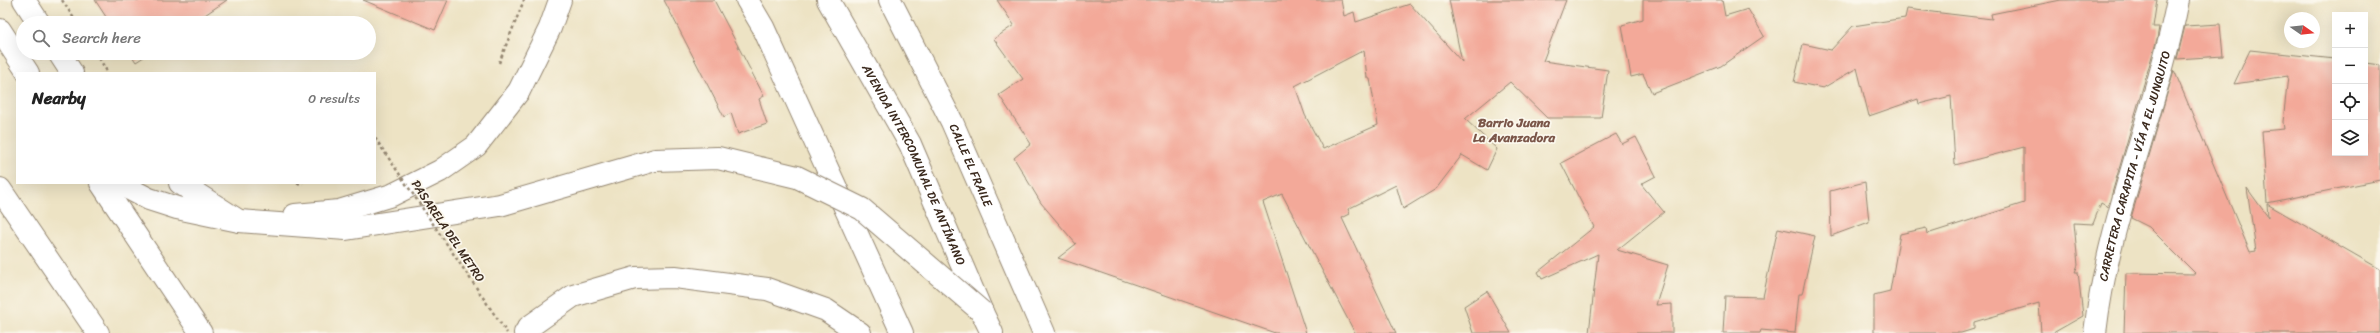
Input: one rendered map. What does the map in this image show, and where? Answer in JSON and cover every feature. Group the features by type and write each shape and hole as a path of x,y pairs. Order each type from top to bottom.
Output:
{"main road":[{"path":"24,0 34,16"},
{"path":"182,184 239,221 339,211 392,194 440,171 476,146 519,91 550,28 560,0"},
{"path":"747,0 763,28 902,333"},
{"name":"AVENIDA INTERCOMUNAL DE ANTÍMANO","path":"828,0 910,144 992,333"},
{"name":"CALLE EL FRAILE","path":"890,0 952,122 1044,333"},
{"name":"CARRETERA CARAPITA - VÍA A EL JUNQUITO","path":"2095,333 2100,289 2117,217 2133,159 2148,121 2162,72 2178,0"},
{"path":"0,30 16,55"},
{"path":"20,60 27,72"},
{"path":"64,60 71,72"},
{"path":"120,184 149,199 177,208 239,221 346,229 500,205 655,160 718,158 797,177 862,209 982,312"},
{"path":"102,184 201,333"},
{"path":"0,189 98,333"},
{"path":"525,333 530,327 573,296 635,278 675,277 767,288 826,310 860,333"}],"path":[{"path":"62,0 72,16"},
{"path":"496,70 524,0"},
{"path":"100,60 107,72"},
{"name":"PASARELA DEL METRO","path":"376,139 507,333"},
{"path":"389,173 403,167"}],"building":[{"path":"95,0 227,0 203,16 105,16"},
{"path":"363,0 448,0 435,30"},
{"path":"664,0 714,0 764,96 759,99 767,124 738,134 731,113 724,117"},
{"path":"997,0 1341,0 1344,16 1354,12 1356,22 1410,4 1462,62 1449,0 1566,0 1543,61 1608,70 1601,118 1547,118 1510,82 1465,119 1497,149 1487,170 1462,155 1436,189 1403,209 1396,185 1348,209 1350,214 1342,218 1396,333 1355,333 1282,194 1263,202 1306,333 1275,333 1058,258 1076,244 1041,203 1014,158 1031,144 999,95 1023,79 994,39 1014,25","holes":["1364,50 1367,78 1370,79 1378,125 1323,149 1305,115 1295,86"]},
{"path":"1643,0 1722,0 1725,16 1748,9 1764,36 1721,66 1652,93 1643,74 1631,77 1622,25 1643,19"},
{"path":"2061,0 2157,0 2153,27 2159,27 2157,39 2108,207 2101,203 2093,224 2074,223 2078,265 2075,272 2078,272 2083,316 2053,333 2041,333 2039,303 1974,322 1974,329 1961,333 1874,333 1874,295 1890,291 1900,234 1926,228 1927,234 2024,203 2024,147 1955,165 1951,96 1919,104 1918,99 1869,116 1857,68 1823,88 1794,82 1803,44 1831,50 1853,26 1905,18 1907,9 1992,19 1991,14"},
{"path":"2220,24 2223,56 2177,59 2185,26"},
{"path":"2250,50 2332,59 2332,156 2368,156 2368,63 2380,65 2380,180 2267,203 2262,131 2284,129 2283,122 2288,76 2234,84"},
{"path":"2174,70 2250,252 2256,251 2247,188 2268,217 2267,204 2380,269 2380,333 2124,333 2126,273 2196,274 2149,227 2131,218"},
{"path":"1616,134 1622,144 1636,137 1656,176 1641,184 1664,212 1617,250 1668,265 1656,305 1672,304 1672,333 1589,333 1598,254 1542,279 1538,272 1594,227 1561,163"},
{"path":"1865,182 1869,222 1831,236 1830,191"},
{"path":"1778,228 1815,236 1802,294 1799,294 1795,333 1761,330 1760,333 1723,333 1725,296 1763,297"},
{"path":"1487,291 1511,333 1473,333 1464,306"}],"district":[{"name":"Barrio Juana La Avanzadora","path":"1514,130"}]}
